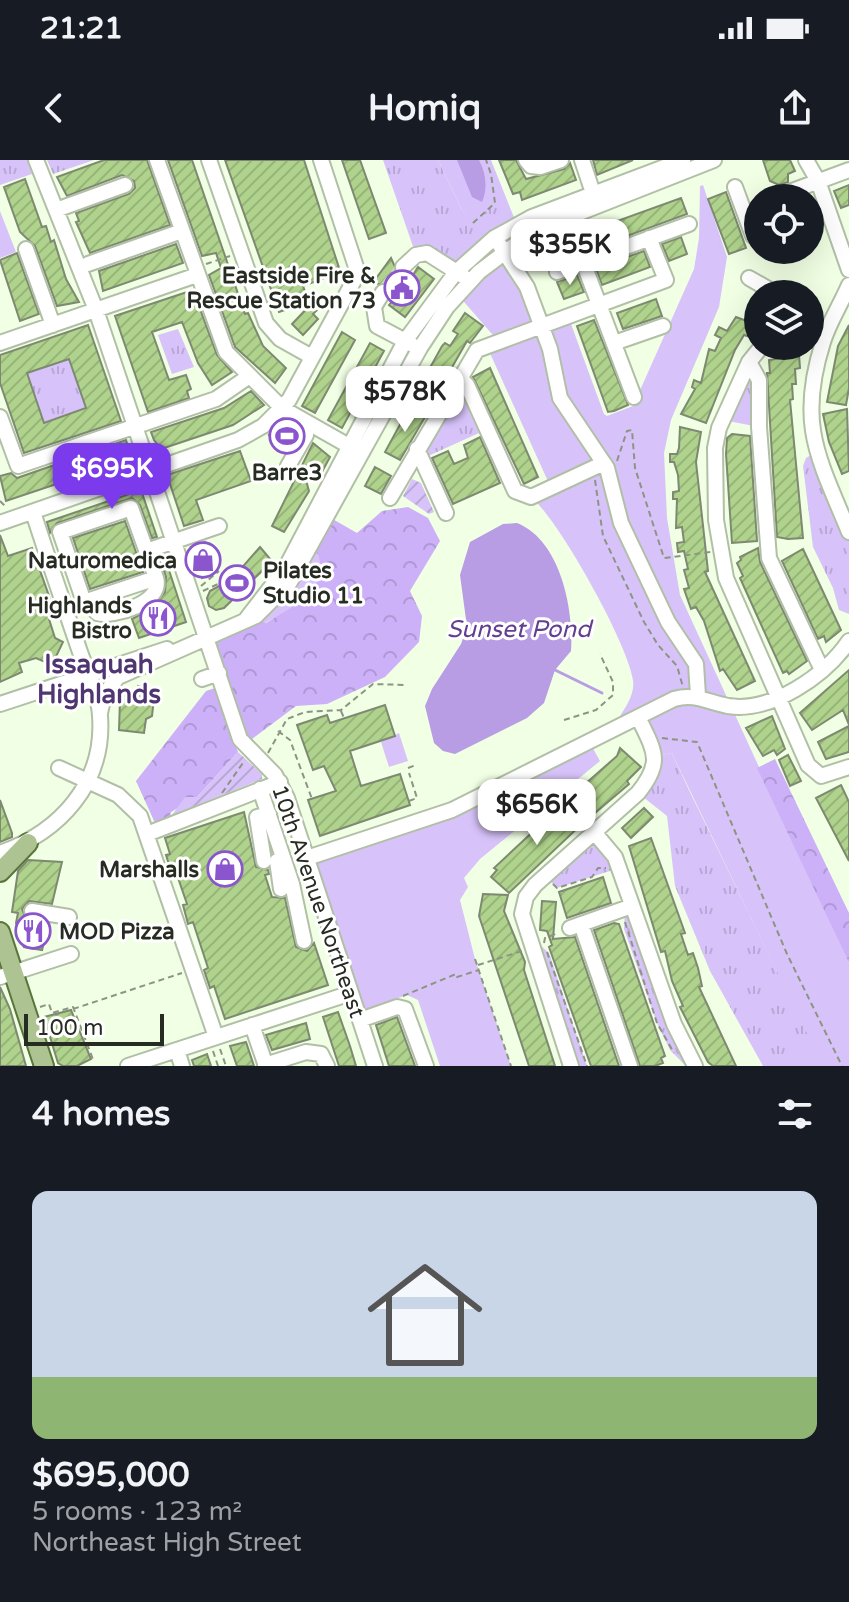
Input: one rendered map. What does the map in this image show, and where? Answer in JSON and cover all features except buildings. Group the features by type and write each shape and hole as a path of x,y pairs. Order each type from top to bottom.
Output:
{"main road":[{"path":"0,872 28,843"},
{"path":"0,932 7,975 44,1066"}],"street":[{"name":"10th Avenue Northeast","path":"36,160 96,310 136,426 175,541 201,640 219,673 243,745 269,767 280,782 375,1066"},
{"path":"157,160 219,338 248,377 282,408 349,446"},
{"path":"209,160 266,323 280,339 312,357"},
{"path":"0,523 251,441 282,408 359,269 321,160"},
{"path":"526,160 534,167 561,160"},
{"path":"582,160 596,200"},
{"path":"0,853 28,843 60,820 88,781 99,746 100,713 108,686 118,677 256,616 271,604 307,556 420,348 469,281 505,252 549,225 683,160"},
{"path":"247,618 285,569 405,341 456,272 494,238 546,210 596,200 714,160"},
{"path":"806,160 844,239 849,270"},
{"path":"810,184 849,170"},
{"path":"56,210 125,185"},
{"path":"735,187 743,209"},
{"path":"557,272 689,224"},
{"path":"88,264 182,231"},
{"path":"494,238 527,287 550,349 560,398 605,466 621,523 668,622 696,664 691,696"},
{"path":"390,498 477,350 666,280 649,238"},
{"path":"26,249 53,325"},
{"path":"403,267 416,255 427,253 469,281"},
{"path":"583,262 634,397"},
{"path":"0,343 195,271"},
{"path":"749,278 752,280"},
{"path":"824,326 849,285"},
{"path":"383,292 374,307 373,317 377,326 420,348"},
{"path":"614,343 663,326"},
{"path":"814,360 809,401 810,425 816,452 849,532"},
{"path":"749,362 759,380 759,427 769,558 822,670"},
{"path":"749,362 719,428 715,448 716,520 726,578 814,773 828,776 846,769 849,786"},
{"path":"0,417 5,445 18,466 226,394 248,377"},
{"path":"459,377 467,385 515,491 531,497 605,466"},
{"path":"288,466 306,435"},
{"path":"417,449 446,513"},
{"path":"97,613 107,615 150,600 158,588 156,578 131,508 60,532 84,602 156,578"},
{"path":"33,512 100,713"},
{"path":"146,551 219,526"},
{"path":"0,704 71,680 91,681 201,640"},
{"path":"307,858 452,810 691,696 730,706 759,704 778,697 822,670 849,641"},
{"path":"202,679 219,673"},
{"path":"571,1066 522,914 526,897 535,885 652,776 655,756 639,719"},
{"path":"59,768 114,793 136,809 215,1042"},
{"path":"147,834 280,782"},
{"path":"260,789 304,941"},
{"path":"264,861 257,817 269,814"},
{"path":"594,832 615,857 628,907 687,1064"},
{"path":"280,850 276,851 281,889"},
{"path":"628,907 576,926 630,1066"},
{"path":"32,911 69,917"},
{"path":"7,975 71,954"},
{"path":"128,1066 215,1042 252,1025 351,993"},
{"path":"360,1020 397,1007 405,1009 426,1066"},
{"path":"252,1025 266,1066 313,1051 321,1054 327,1066"},
{"path":"177,1050 182,1066"}],"path":[{"path":"473,223 495,203 486,160"},
{"path":"195,271 231,255"},
{"path":"691,696 677,666 658,645 644,622 603,536 595,477 605,466 618,459 627,431 632,430 635,468 664,558 712,552"},
{"path":"0,501 6,507"},
{"path":"218,584 201,589 219,571"},
{"path":"224,571 226,583"},
{"path":"208,580 212,586"},
{"path":"564,720 596,710 613,695 613,682 600,654"},
{"path":"267,754 277,731 295,714 341,710 373,684 406,685"},
{"path":"341,710 344,718"},
{"path":"277,731 290,740 312,799"},
{"path":"650,742 668,736 697,742 787,954 842,1066"},
{"path":"221,790 231,782 245,759"},
{"path":"408,768 416,765"},
{"path":"409,773 417,798 409,801"},
{"path":"231,782 239,789"},
{"path":"609,865 611,871"},
{"path":"545,890 552,883 557,888 592,877 598,868 605,868"},
{"path":"628,907 624,929 657,1023 670,1050 687,1064"},
{"path":"576,926 545,938 547,943 540,945 549,953 587,1066"},
{"path":"477,965 525,950"},
{"path":"475,959 511,1066"},
{"path":"40,1007 49,1004 52,1013 73,1009 192,970"},
{"path":"407,995 456,974 457,977 479,970"},
{"path":"73,1009 94,1062"},
{"path":"215,1042 218,1066"},
{"path":"215,1042 226,1066"}],"green space":[{"path":"0,160 27,160 32,174 0,185"},
{"path":"47,160 94,160 53,174"},
{"path":"383,160 438,160 462,210 473,222 495,203 517,225 456,272 416,255"},
{"path":"438,160 491,160 517,225 473,223 462,210"},
{"path":"703,185 727,257 719,307 671,420 664,453 667,518 680,595 849,963 849,1066 822,1066 672,753 655,756 639,719 618,720 629,701 633,680 619,639 591,584 558,530 531,497 551,488 489,351 498,341 458,295 505,252 543,330 571,324 604,414 607,416 633,406 694,269 699,238 700,186"},
{"path":"0,211 16,252 0,258"},
{"path":"178,329 194,367 172,374 158,335"},
{"path":"69,359 86,408 44,423 27,373"},
{"path":"749,362 759,427 723,420"},
{"path":"459,388 479,433 426,457 423,450"},
{"path":"816,452 849,532 849,614 839,610 833,588 813,547 803,466 806,458"},
{"path":"412,479 421,483 434,512 429,514 403,496"},
{"path":"408,507 428,518 440,541 410,591 422,616 419,642 385,677 327,704 296,706 252,739 253,755 207,637 256,616 266,623 311,594 314,544 329,517 357,533 382,511"},
{"path":"314,544 320,559 317,583 300,601 265,623 256,616"},
{"path":"215,688 238,752 197,797 171,812 169,818 155,823 136,781 206,691"},
{"path":"399,733 408,761 389,767 381,742"},
{"path":"590,743 600,761 480,859 464,878 468,887 460,900 475,959 511,1066 440,1066 418,1000 407,995 357,1012 307,858 452,810"},
{"path":"238,752 262,774 262,779 172,815 185,797 197,797"},
{"path":"672,753 823,1066 763,1066 710,971 675,886 667,816 638,793 655,756"},
{"path":"775,759 849,913 849,963 757,768"},
{"path":"594,832 619,868 557,888 545,876"},
{"path":"632,906 692,1061 684,1064 670,1050 657,1023 624,929 625,908"},
{"path":"540,945 549,953 587,1066 571,1066 531,948"}],"water":[{"path":"457,160 479,160 485,181 482,202 472,197"},
{"name":"Sunset Pond","path":"517,523 544,544 554,560 567,596 571,651 555,670 544,703 527,718 455,754 443,751 434,743 425,706 432,689 461,644 467,627 460,575 470,542 503,524"}],"waterway":[{"path":"555,670 602,693"}],"tunnel":[{"path":"383,292 403,267"}],"place":[{"name":"Eastside Fire & Rescue Station 73","path":"402,288"},
{"name":"Barre3","path":"287,436"},
{"name":"Naturomedica","path":"203,560"},
{"name":"Pilates Studio 11","path":"237,583"},
{"name":"Highlands Bistro","path":"158,618"},
{"name":"Marshalls","path":"225,869"},
{"name":"MOD Pizza","path":"33,931"}],"district":[{"name":"Issaquah Highlands","path":"99,679"}]}
